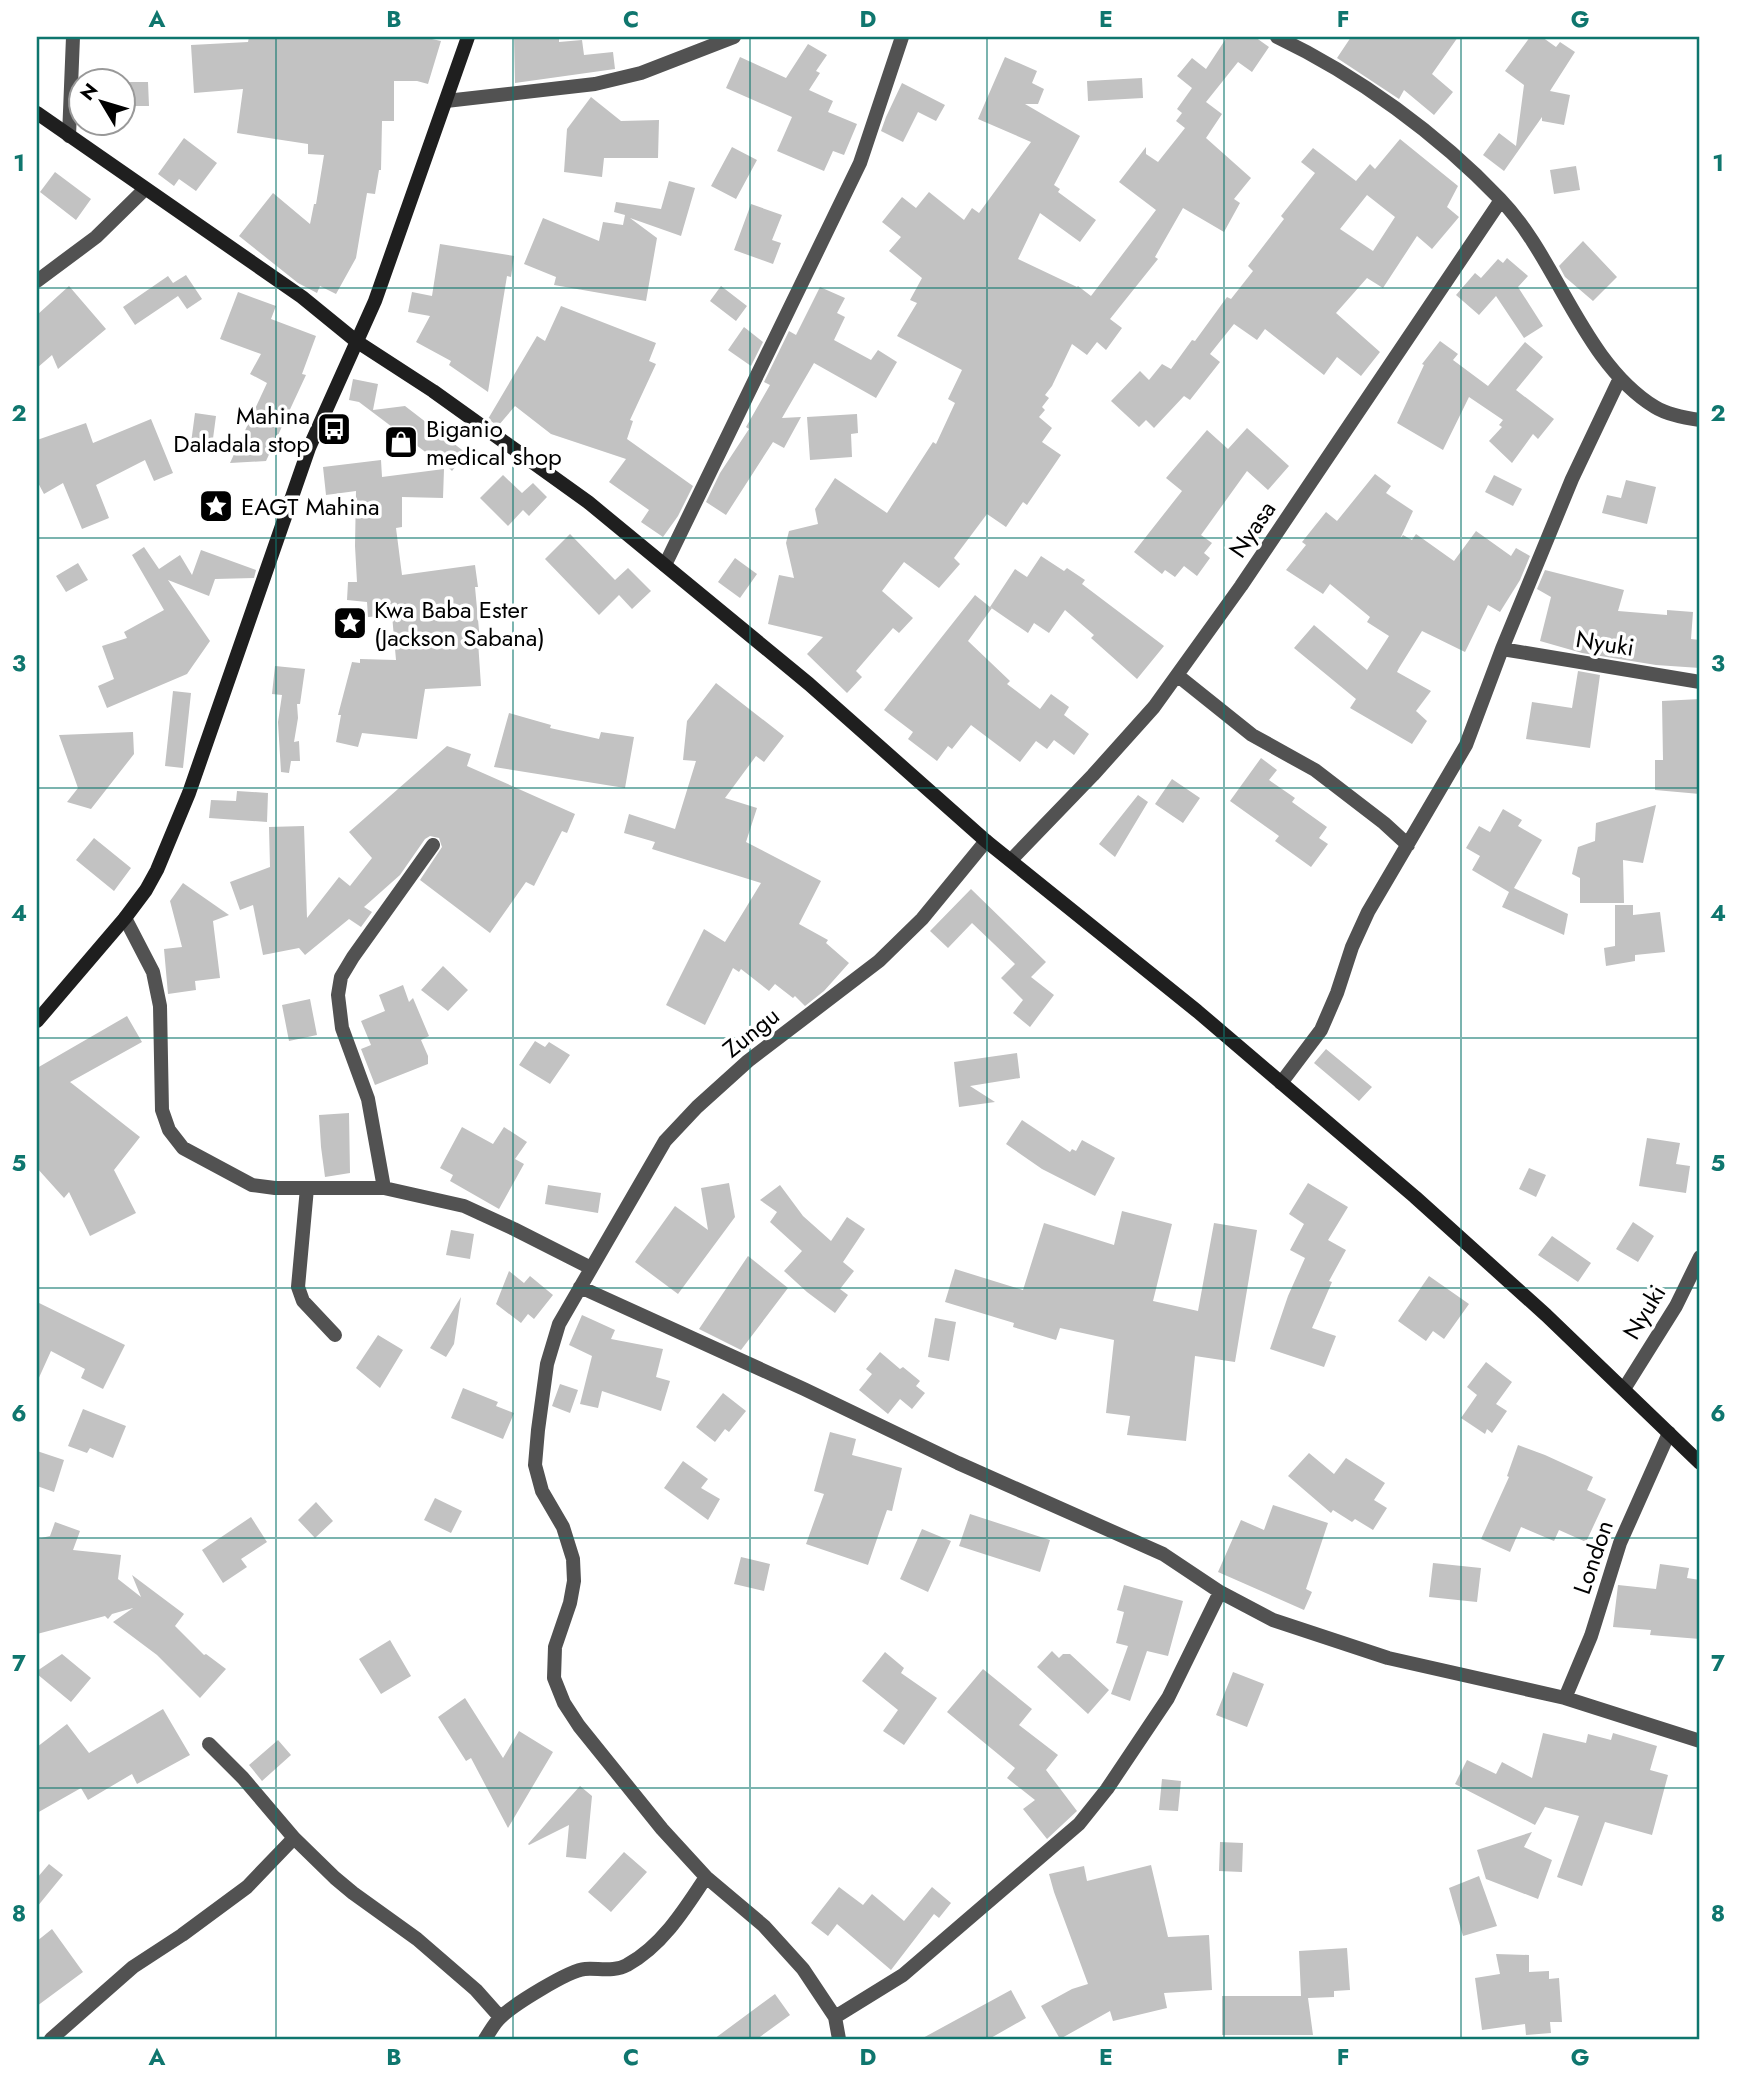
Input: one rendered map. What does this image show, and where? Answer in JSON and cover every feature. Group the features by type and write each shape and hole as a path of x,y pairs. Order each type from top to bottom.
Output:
{"street":[{"path":"72,66 73,37"},
{"path":"37,1021 125,918 157,870 189,793 309,448 375,301 468,37"},
{"path":"446,102 607,82 641,74 734,37"},
{"path":"665,565 860,163 902,37"},
{"path":"1277,37 1327,64 1393,107 1440,142 1501,200 1529,237 1590,337 1620,378 1656,408 1700,420"},
{"path":"37,113 66,134"},
{"path":"69,136 302,298 356,341 433,391 588,502 809,684 986,841 1197,1011 1415,1197 1546,1315 1700,1463"},
{"path":"37,281 96,237 145,189"},
{"name":"Nyasa","path":"1011,860 1154,707 1248,574 1501,200"},
{"path":"1281,1083 1321,1030 1368,912 1466,746 1502,649 1572,479 1620,378"},
{"name":"Nyuki","path":"1502,649 1700,682"},
{"path":"1177,675 1252,735 1315,770 1408,845"},
{"name":"Zungu","path":"835,2017 803,1969 764,1926 706,1877 662,1829 579,1726 564,1703 554,1678 555,1647 570,1603 574,1581 573,1559 563,1527 542,1491 535,1465 547,1364 559,1324 665,1141 697,1107 748,1061 879,961 922,919 986,841"},
{"path":"384,1188 368,1099 342,1028 338,995 341,977 353,957 433,845"},
{"path":"125,918 153,972 160,1006 162,1110 169,1130 183,1148 252,1185 275,1188 384,1188 464,1206 514,1228 591,1268"},
{"path":"307,1188 298,1287 303,1300 335,1335"},
{"name":"Nyuki","path":"1624,1389 1676,1306 1700,1257"},
{"path":"580,1287 958,1463 1163,1554 1220,1592 1273,1620 1388,1658 1565,1698 1700,1741"},
{"name":"London","path":"1565,1698 1591,1636 1620,1543 1670,1433"},
{"path":"839,2039 835,2017 903,1975 1079,1824 1107,1789 1168,1698 1220,1592"},
{"path":"209,1744 243,1778 294,1838 353,1893 417,1939 477,1990 500,2017"},
{"path":"51,2039 133,1967 247,1887 294,1838"},
{"path":"485,2039 500,2017 566,1973 584,1969 624,1967 643,1955 677,1920 706,1877"}],"building":[{"path":"249,37 423,37 441,41 428,84 394,81 394,121 382,121 381,170 375,194 367,193 356,258 336,294 320,286 317,293 298,283 239,236 273,193 310,224 324,155 308,154 308,144 237,133 243,89 194,93 191,45 248,42"},
{"path":"514,37 559,37 559,42 582,40 584,55 613,52 615,69 515,83"},
{"path":"1227,37 1255,37 1269,47 1252,72 1238,62 1206,102 1222,114 1206,138 1251,178 1234,199 1240,203 1224,232 1183,208 1155,257 1158,259 1110,319 1122,328 1106,350 1097,342 1087,355 1072,344 1045,395 1049,398 1039,417 1052,428 1042,442 1061,455 1027,505 1023,502 1006,527 987,514 954,558 960,564 939,588 904,562 882,591 913,618 899,633 893,628 856,671 862,677 847,693 807,654 823,637 768,624 779,575 794,578 786,543 789,531 818,524 815,509 835,478 887,513 933,442 936,444 955,403 948,399 962,370 897,336 917,303 910,300 922,278 889,251 901,237 882,222 902,197 916,208 929,192 964,220 972,208 979,213 1031,142 978,119 1005,57 1037,71 1032,83 1044,89 1038,104 1025,104 1080,136 1054,185 1060,189 1058,192 1096,220 1080,242 1040,213 1018,259 1078,286 1091,296 1156,210 1119,182 1146,147 1146,154 1158,162 1185,128 1176,121 1182,113 1177,109 1192,88 1177,76 1192,58 1206,69"},
{"path":"1351,37 1458,37 1432,74 1453,92 1434,115 1404,90 1399,99 1337,58"},
{"path":"1530,37 1542,37 1556,47 1560,42 1575,52 1550,91 1570,95 1564,125 1542,121 1542,117 1504,171 1483,155 1499,133 1516,146 1524,85 1505,71"},
{"path":"808,44 827,55 816,71 820,73 809,90 833,101 828,112 857,124 844,155 833,151 824,171 777,151 792,117 726,88 740,57 786,78"},
{"path":"1142,78 1143,98 1088,101 1087,81"},
{"path":"136,82 148,82 149,106 136,106"},
{"path":"902,83 945,105 936,121 918,112 903,142 881,131"},
{"path":"591,97 621,121 659,120 658,158 604,158 602,177 564,172 567,129"},
{"path":"184,138 217,163 196,191 179,179 174,186 158,174"},
{"path":"1400,139 1458,186 1447,207 1459,217 1432,249 1417,236 1383,288 1367,278 1336,313 1380,352 1361,376 1337,357 1324,375 1265,329 1257,340 1234,324 1210,354 1220,362 1190,400 1184,396 1154,428 1146,420 1139,427 1111,401 1140,371 1149,380 1162,364 1171,369 1227,297 1231,299 1253,271 1248,266 1284,219 1281,216 1315,173 1301,162 1313,148 1356,181 1370,164 1375,169","holes":["1367,195 1395,217 1373,251 1340,229"]},
{"path":"732,147 757,160 736,199 711,186"},
{"path":"1576,166 1580,190 1554,194 1550,170"},
{"path":"55,172 91,199 76,220 40,192"},
{"path":"669,181 695,188 681,236 630,218 657,238 646,301 554,285 556,277 524,264 543,218 599,241 603,222 623,225 625,215 614,212 616,202 661,209"},
{"path":"751,204 782,215 772,240 781,243 773,264 734,250"},
{"path":"1583,241 1617,277 1593,301 1565,277 1559,266"},
{"path":"440,244 514,256 511,277 507,276 488,392 449,365 451,361 416,342 430,316 408,312 412,292 432,296"},
{"path":"1507,258 1528,276 1518,287 1543,326 1524,338 1496,296 1479,315 1456,295 1475,273 1481,278 1498,259 1503,263"},
{"path":"186,275 202,299 187,309 178,296 135,325 123,307 168,276 173,283"},
{"path":"69,286 106,329 58,369 52,355 37,368 37,315"},
{"path":"721,286 747,306 736,321 710,301"},
{"path":"820,287 845,298 837,313 845,317 834,340 871,360 878,350 897,362 876,398 814,363 782,418 801,417 784,448 773,442 726,515 706,502 720,473 749,429 746,427 770,385 764,382 789,331 796,335"},
{"path":"238,292 276,306 271,319 316,336 302,374 306,375 266,461 230,463 267,383 250,374 261,354 220,339"},
{"path":"561,306 656,343 649,361 656,364 630,420 633,421 627,439 693,486 678,516 663,537 641,522 649,510 609,482 626,459 551,434 515,406 498,426 488,419 537,336 545,341"},
{"path":"744,327 763,342 751,366 728,350"},
{"path":"1440,341 1458,354 1453,360 1488,386 1525,342 1543,357 1516,390 1554,419 1538,439 1533,434 1512,463 1489,441 1502,427 1499,425 1503,420 1469,397 1443,450 1397,423 1424,365 1422,364"},
{"path":"353,379 378,384 373,410 405,406 466,453 452,471 359,402 349,400"},
{"path":"195,413 216,416 212,446 191,443"},
{"path":"857,414 858,433 851,434 852,457 810,460 807,417"},
{"path":"151,419 173,473 154,481 145,460 96,485 109,518 82,529 63,483 44,494 37,481 37,440 86,423 93,443"},
{"path":"1247,428 1289,466 1268,490 1247,471 1201,535 1212,543 1204,553 1210,558 1197,576 1184,566 1175,577 1165,570 1162,574 1134,552 1182,491 1166,478 1207,430 1228,449"},
{"path":"381,460 382,477 444,469 443,498 402,497 402,527 396,528 402,575 475,565 481,686 425,689 417,739 362,733 358,747 336,742 341,715 338,715 352,662 360,663 360,659 396,660 392,615 368,617 367,602 347,600 348,582 357,582 356,491 326,495 323,467"},
{"path":"1375,474 1391,486 1386,493 1413,511 1400,539 1403,535 1412,540 1416,534 1454,561 1476,531 1511,556 1516,548 1530,556 1520,580 1500,612 1488,605 1465,652 1422,631 1397,672 1431,691 1416,711 1427,721 1412,744 1350,708 1356,699 1294,648 1314,625 1367,670 1389,636 1367,622 1370,617 1330,584 1323,594 1286,570 1306,545 1302,542 1326,512 1337,521"},
{"path":"503,475 522,493 533,483 547,497 529,516 523,510 508,526 480,498"},
{"path":"1494,475 1522,489 1513,506 1485,492"},
{"path":"1626,480 1656,487 1647,524 1602,513 1607,495 1621,498"},
{"path":"570,534 615,580 628,568 651,591 632,609 619,595 599,615 545,559"},
{"path":"144,547 159,569 180,555 192,575 201,550 256,570 254,578 215,579 209,596 168,580 210,641 187,674 107,708 98,686 114,679 102,646 127,638 124,632 164,610 132,555"},
{"path":"1041,556 1064,571 1067,568 1085,580 1082,584 1164,646 1137,679 1091,638 1094,635 1065,610 1049,633 1034,623 1028,633 992,608 968,641 1010,681 1007,684 1040,709 1051,694 1069,707 1064,715 1089,734 1074,755 1054,740 1047,749 1036,741 1020,762 971,725 952,749 948,746 937,761 908,739 913,732 884,710 975,595 990,607 1015,569 1027,577"},
{"path":"735,558 757,574 740,598 718,582"},
{"path":"78,563 88,580 66,592 56,576"},
{"path":"1545,570 1624,590 1618,611 1667,615 1667,610 1693,612 1691,639 1700,640 1700,668 1656,665 1582,653 1540,641 1551,597 1537,589"},
{"path":"275,666 305,669 300,704 297,704 294,742 299,741 300,761 291,761 289,773 281,772 278,722 282,695 272,694"},
{"path":"1578,671 1600,675 1590,748 1526,739 1532,702 1572,708"},
{"path":"716,683 784,736 764,762 756,756 725,798 757,808 746,842 821,881 799,924 828,940 826,943 849,963 824,991 805,1006 795,996 793,998 775,984 769,991 741,969 739,972 733,968 705,1025 666,1005 704,929 725,942 761,883 652,849 655,842 624,833 629,814 675,829 696,761 683,760 687,721"},
{"path":"173,691 191,693 183,768 165,766"},
{"path":"1700,699 1700,794 1655,790 1655,760 1663,760 1662,701"},
{"path":"509,713 551,725 550,728 599,739 601,732 634,737 625,788 494,767"},
{"path":"133,732 134,754 91,809 67,802 78,788 59,735"},
{"path":"447,746 471,754 467,766 575,814 567,833 562,831 534,886 526,882 490,933 420,880 442,847 439,838 430,836 425,839 400,875 364,907 372,912 361,927 349,919 305,955 299,948 263,955 253,905 240,910 230,882 270,867 269,827 304,826 307,918 339,877 350,886 372,858 349,832"},
{"path":"1261,758 1277,770 1269,780 1295,798 1292,802 1327,827 1319,838 1328,844 1311,867 1275,841 1279,836 1230,801"},
{"path":"1172,779 1200,798 1183,823 1155,804"},
{"path":"237,791 268,793 267,822 209,818 211,800 236,801"},
{"path":"1138,795 1148,802 1115,857 1099,844"},
{"path":"1656,805 1643,863 1623,860 1624,903 1580,903 1580,878 1572,874 1578,847 1595,841 1596,823"},
{"path":"1503,809 1522,820 1518,826 1542,840 1514,888 1568,914 1564,935 1502,907 1509,892 1472,870 1480,856 1466,848 1479,826 1490,832"},
{"path":"94,838 131,868 114,891 76,860"},
{"path":"183,883 229,915 213,921 220,978 195,981 196,990 168,994 164,949 182,947 170,901"},
{"path":"971,889 1046,962 1031,977 1054,995 1030,1027 1013,1013 1023,1000 1001,978 1015,964 972,923 948,948 930,931"},
{"path":"1615,905 1633,905 1633,915 1660,912 1665,952 1635,955 1635,961 1606,966 1604,948 1615,946"},
{"path":"443,966 468,990 448,1011 421,990"},
{"path":"403,985 409,1002 413,998 429,1036 421,1040 428,1056 428,1064 375,1085 361,1049 371,1045 361,1021 385,1011 379,995"},
{"path":"310,999 317,1035 289,1041 282,1005"},
{"path":"127,1016 142,1042 70,1082 140,1137 114,1170 136,1213 90,1236 69,1192 64,1198 37,1168 37,1068"},
{"path":"535,1041 545,1047 549,1042 570,1055 550,1084 519,1065"},
{"path":"1326,1049 1372,1087 1359,1101 1314,1063"},
{"path":"1017,1053 1020,1078 970,1086 995,1102 959,1107 954,1062"},
{"path":"349,1113 350,1173 325,1177 319,1115"},
{"path":"1022,1120 1070,1152 1072,1149 1076,1151 1082,1140 1115,1158 1095,1196 1042,1169 1006,1144"},
{"path":"462,1127 493,1144 504,1127 527,1142 515,1159 524,1164 499,1209 450,1181 453,1175 440,1168"},
{"path":"1647,1138 1680,1143 1676,1164 1690,1166 1686,1193 1639,1186"},
{"path":"1529,1168 1546,1175 1536,1197 1519,1189"},
{"path":"729,1183 735,1217 678,1294 635,1262 675,1206 708,1230 701,1188"},
{"path":"1308,1183 1348,1207 1328,1240 1346,1250 1329,1281 1332,1282 1312,1328 1336,1336 1324,1367 1270,1349 1288,1296 1305,1258 1290,1250 1304,1224 1289,1214"},
{"path":"548,1185 601,1193 598,1213 545,1204"},
{"path":"780,1185 803,1216 831,1241 847,1217 865,1229 843,1262 854,1271 840,1289 848,1295 835,1313 784,1271 802,1251 770,1222 777,1212 760,1200"},
{"path":"1122,1211 1172,1224 1153,1301 1198,1311 1214,1223 1257,1230 1235,1362 1195,1356 1186,1441 1127,1435 1130,1416 1106,1413 1114,1340 1060,1328 1056,1340 1013,1327 1014,1323 945,1302 955,1269 1023,1290 1044,1223 1114,1245"},
{"path":"1633,1222 1654,1236 1638,1262 1616,1249"},
{"path":"451,1230 474,1234 470,1259 446,1255"},
{"path":"1552,1236 1591,1263 1578,1282 1538,1255"},
{"path":"748,1256 788,1288 741,1350 699,1329"},
{"path":"509,1271 524,1283 530,1276 553,1295 534,1319 528,1314 521,1323 496,1304"},
{"path":"1429,1276 1469,1304 1444,1339 1433,1331 1426,1341 1398,1321"},
{"path":"461,1297 454,1344 446,1357 430,1348"},
{"path":"37,1302 125,1345 103,1389 81,1378 85,1369 51,1351 37,1382"},
{"path":"582,1315 615,1330 611,1339 663,1349 656,1377 670,1381 661,1411 602,1391 598,1408 580,1404 592,1356 569,1345"},
{"path":"935,1318 956,1322 949,1361 928,1357"},
{"path":"378,1335 403,1350 380,1388 356,1368"},
{"path":"880,1352 920,1381 916,1386 925,1393 912,1409 900,1399 888,1414 859,1390 872,1374 866,1369"},
{"path":"1486,1362 1512,1382 1496,1404 1507,1411 1492,1433 1487,1429 1485,1434 1461,1418 1477,1395 1467,1387"},
{"path":"560,1384 578,1390 570,1413 552,1406"},
{"path":"463,1388 498,1402 496,1406 514,1413 503,1439 451,1418"},
{"path":"723,1393 746,1411 729,1432 725,1429 715,1442 696,1427"},
{"path":"83,1409 126,1426 113,1458 90,1448 87,1453 68,1446"},
{"path":"830,1432 856,1439 852,1455 902,1468 892,1511 887,1510 868,1565 806,1544 824,1494 814,1491"},
{"path":"1518,1445 1593,1477 1587,1490 1606,1499 1586,1542 1559,1530 1554,1541 1521,1527 1510,1552 1481,1539 1509,1477 1507,1476"},
{"path":"37,1451 64,1460 54,1492 37,1486"},
{"path":"1309,1453 1334,1474 1346,1458 1385,1483 1374,1500 1387,1508 1373,1530 1355,1519 1352,1522 1333,1510 1331,1513 1288,1476"},
{"path":"683,1461 708,1479 701,1488 720,1499 708,1520 664,1488"},
{"path":"435,1498 462,1511 451,1533 424,1520"},
{"path":"316,1502 333,1521 315,1538 298,1520"},
{"path":"1273,1505 1328,1523 1306,1589 1312,1592 1304,1610 1218,1572 1241,1520 1264,1530"},
{"path":"970,1514 1050,1540 1040,1572 959,1546"},
{"path":"251,1517 267,1542 241,1559 247,1567 223,1583 202,1550"},
{"path":"55,1522 80,1531 73,1550 121,1555 118,1579 141,1597 132,1575 184,1614 175,1626 204,1655 226,1669 200,1698 157,1655 113,1622 133,1608 112,1614 108,1619 105,1616 37,1634 37,1539 50,1536"},
{"path":"922,1529 951,1541 928,1592 900,1579"},
{"path":"741,1557 770,1564 764,1591 734,1584"},
{"path":"1433,1563 1481,1568 1477,1602 1429,1597"},
{"path":"1660,1564 1689,1568 1687,1578 1700,1580 1700,1639 1650,1635 1651,1630 1613,1627 1618,1585 1656,1589"},
{"path":"1124,1585 1183,1601 1168,1656 1147,1651 1130,1701 1111,1694 1128,1646 1116,1643 1124,1612 1117,1610"},
{"path":"390,1640 411,1676 381,1694 359,1659"},
{"path":"1052,1651 1059,1658 1063,1654 1070,1654 1109,1690 1088,1714 1037,1667"},
{"path":"885,1652 904,1668 901,1673 937,1698 904,1745 883,1731 898,1710 862,1681"},
{"path":"62,1654 91,1678 71,1702 37,1674 37,1671"},
{"path":"983,1669 1032,1709 1019,1725 1058,1755 1046,1770 1077,1811 1047,1839 1023,1809 1035,1800 1007,1778 1015,1768 947,1712"},
{"path":"1233,1672 1264,1684 1247,1727 1216,1715"},
{"path":"465,1698 503,1758 519,1731 553,1752 508,1828 471,1758 466,1761 438,1717"},
{"path":"163,1709 190,1755 137,1784 132,1774 88,1800 81,1788 37,1813 37,1747 67,1724 89,1753"},
{"path":"1543,1733 1586,1743 1588,1734 1611,1740 1613,1733 1657,1746 1650,1770 1668,1775 1652,1835 1605,1822 1582,1886 1557,1877 1579,1816 1545,1807 1535,1825 1455,1784 1467,1760 1496,1774 1502,1762 1532,1778"},
{"path":"278,1740 291,1755 262,1781 249,1765"},
{"path":"1162,1779 1181,1781 1178,1811 1159,1810"},
{"path":"580,1786 592,1796 586,1859 566,1857 569,1825 529,1845 528,1844"},
{"path":"1532,1832 1524,1847 1552,1860 1538,1899 1486,1879 1477,1850"},
{"path":"1220,1842 1243,1843 1242,1872 1219,1871"},
{"path":"624,1852 647,1872 611,1912 588,1892"},
{"path":"49,1864 63,1875 37,1907 37,1878"},
{"path":"1151,1865 1168,1937 1209,1935 1212,1990 1164,1993 1167,2008 1113,2021 1110,2011 1060,2039 1041,2006 1072,1989 1088,1984 1049,1874 1084,1866 1087,1881"},
{"path":"1479,1876 1497,1926 1463,1936 1449,1888"},
{"path":"839,1887 863,1905 872,1894 904,1921 932,1887 951,1903 939,1918 934,1914 891,1970 837,1924 828,1936 811,1923"},
{"path":"52,1929 83,1972 37,2006 37,1941"},
{"path":"1347,1948 1350,1990 1334,1991 1334,1997 1308,1998 1313,2035 1222,2035 1222,1996 1301,1996 1299,1951"},
{"path":"1496,1954 1529,1955 1529,1972 1549,1971 1549,1979 1559,1978 1562,2022 1550,2022 1551,2033 1526,2035 1525,2024 1482,2030 1475,1978 1500,1974"},
{"path":"1011,1990 1026,2018 989,2039 921,2039"},
{"path":"775,1994 790,2015 757,2039 714,2039"}],"place":[{"name":"Mahina Daladala stop","path":"334,429"},
{"name":"Biganio medical shop","path":"401,442"},
{"name":"EAGT Mahina","path":"216,506"},
{"name":"Kwa Baba Ester (Jackson Sabana)","path":"350,623"}]}
